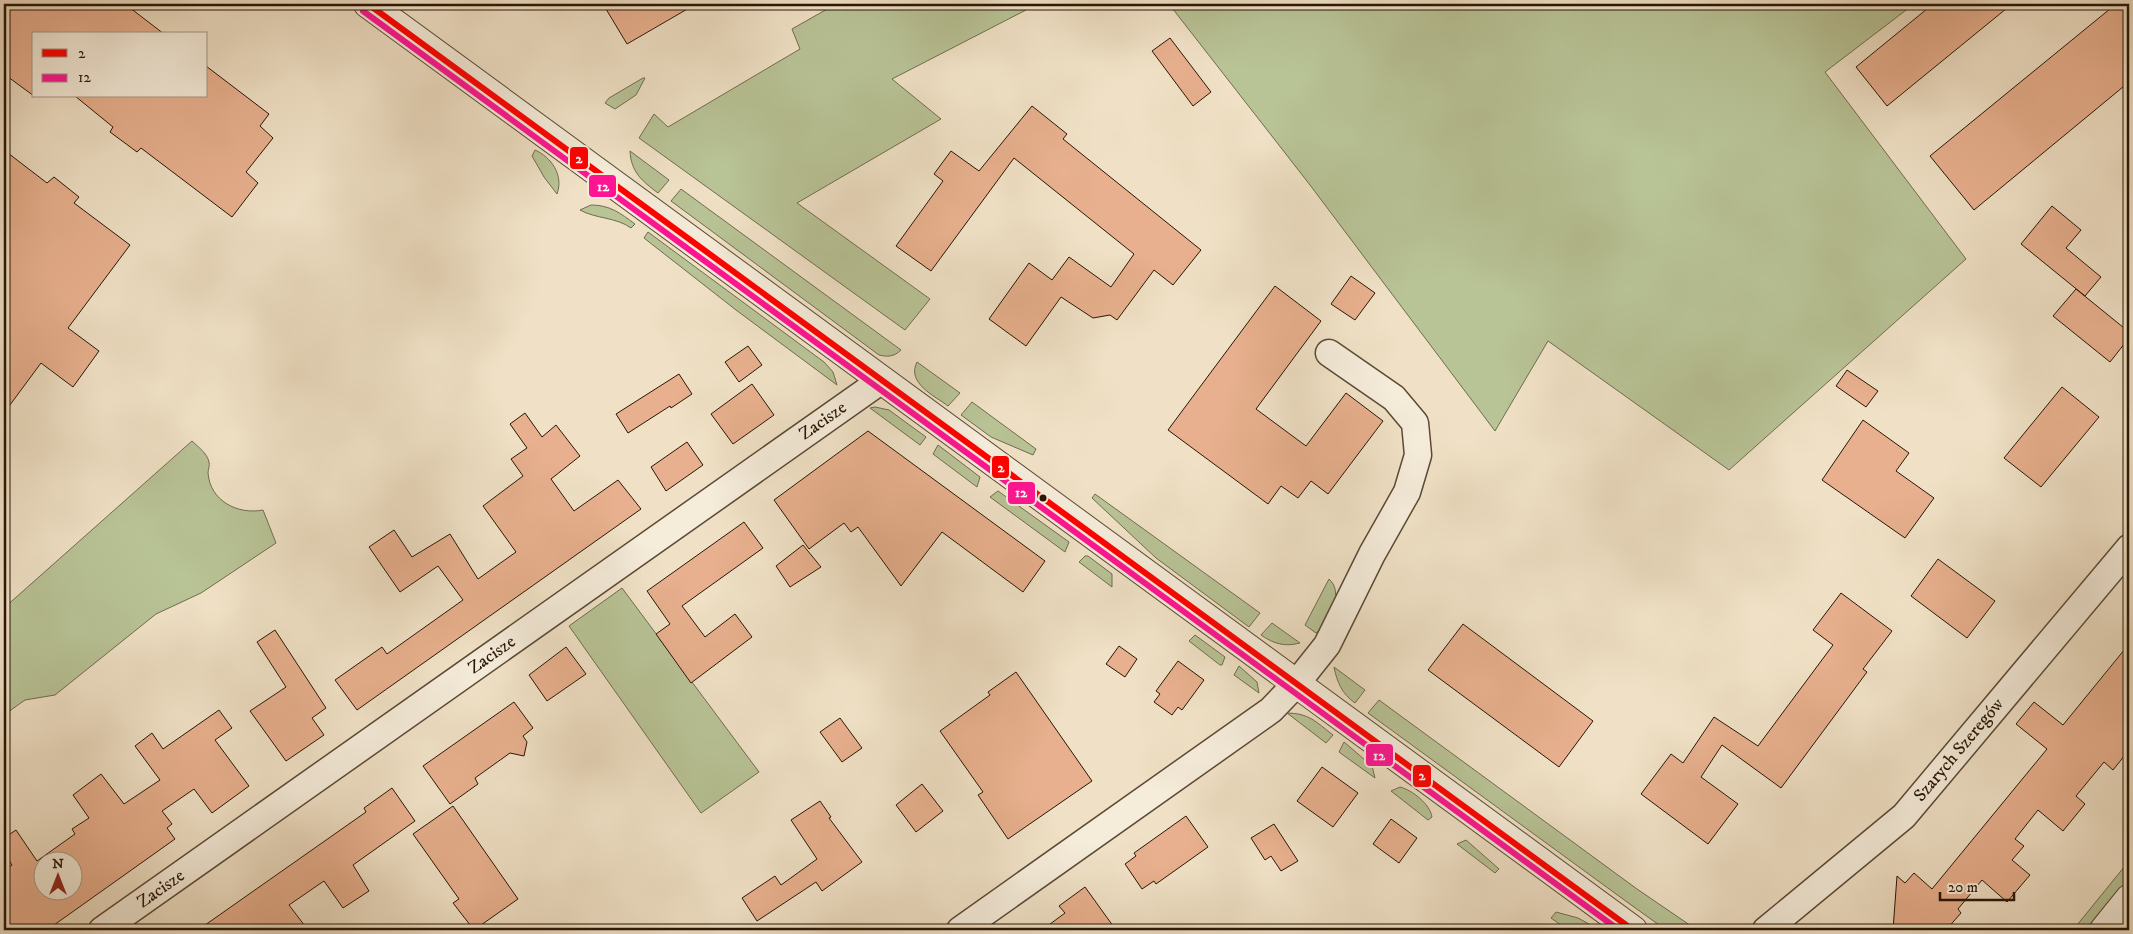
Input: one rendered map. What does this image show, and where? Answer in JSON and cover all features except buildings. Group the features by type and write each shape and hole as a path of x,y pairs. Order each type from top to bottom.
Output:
{"street":[{"path":"368,4 1633,930"},
{"path":"960,930 1271,710 1296,684 1327,646 1372,554 1407,492 1418,455 1416,423 1394,398 1329,353"},
{"name":"Zacisze","path":"102,930 882,380"},
{"name":"Szarych Szeregów","path":"1766,930 1904,816 2129,548"},
{"path":"2104,930 2129,899"}],"green space":[{"path":"836,4 1022,4 1026,10 892,79 941,119 797,203 930,299 905,330 639,138 654,114 668,127 800,49 792,29"},
{"path":"1169,4 1914,4 1825,72 1966,259 1729,470 1548,341 1495,431 1310,185"},
{"path":"645,78 636,95 615,109 605,103 609,98"},
{"path":"535,150 546,157 555,168 559,180 557,194 544,177 532,156"},
{"path":"630,151 669,180 658,193 638,175 633,165"},
{"path":"681,189 901,350 890,356 879,355 671,201"},
{"path":"591,205 609,208 635,224 631,228 625,224 580,210"},
{"path":"648,232 824,362 833,372 837,385 736,310 644,238"},
{"path":"917,362 960,393 948,406 919,383 915,376"},
{"path":"972,402 1036,449 1033,455 991,437 961,415"},
{"path":"875,407 889,410 926,437 920,445 870,408"},
{"path":"192,441 208,459 208,473 214,491 227,504 235,508 254,511 263,510 276,543 201,593 156,614 55,695 25,700 4,715 4,608"},
{"path":"938,445 980,477 977,487 933,454"},
{"path":"998,491 1069,542 1065,552 990,497"},
{"path":"1095,494 1260,613 1249,627 1156,558 1092,498"},
{"path":"1085,556 1088,556 1112,574 1112,587 1079,562"},
{"path":"1329,579 1334,585 1336,592 1335,600 1326,622 1316,633 1305,625"},
{"path":"622,588 759,772 701,813 569,626"},
{"path":"1272,623 1300,643 1280,644 1270,641 1261,635"},
{"path":"1195,635 1225,657 1222,665 1189,641"},
{"path":"1239,666 1257,682 1259,693 1234,675"},
{"path":"1334,667 1365,690 1355,703 1341,687"},
{"path":"1379,700 1637,889 1697,930 1666,930 1627,902 1368,713"},
{"path":"1287,713 1295,713 1307,717 1317,722 1333,735 1326,743"},
{"path":"1344,742 1372,766 1375,778 1339,752"},
{"path":"1400,787 1420,798 1428,807 1432,817 1428,820 1391,791"},
{"path":"1466,840 1499,869 1495,873 1457,844"},
{"path":"2129,861 2129,878 2087,930 2073,930"},
{"path":"1556,912 1578,918 1600,930 1568,930 1551,918"}],"transit line":[{"name":"2","path":"368,4 1633,930"},
{"name":"12","path":"363,11 1619,930"}]}
